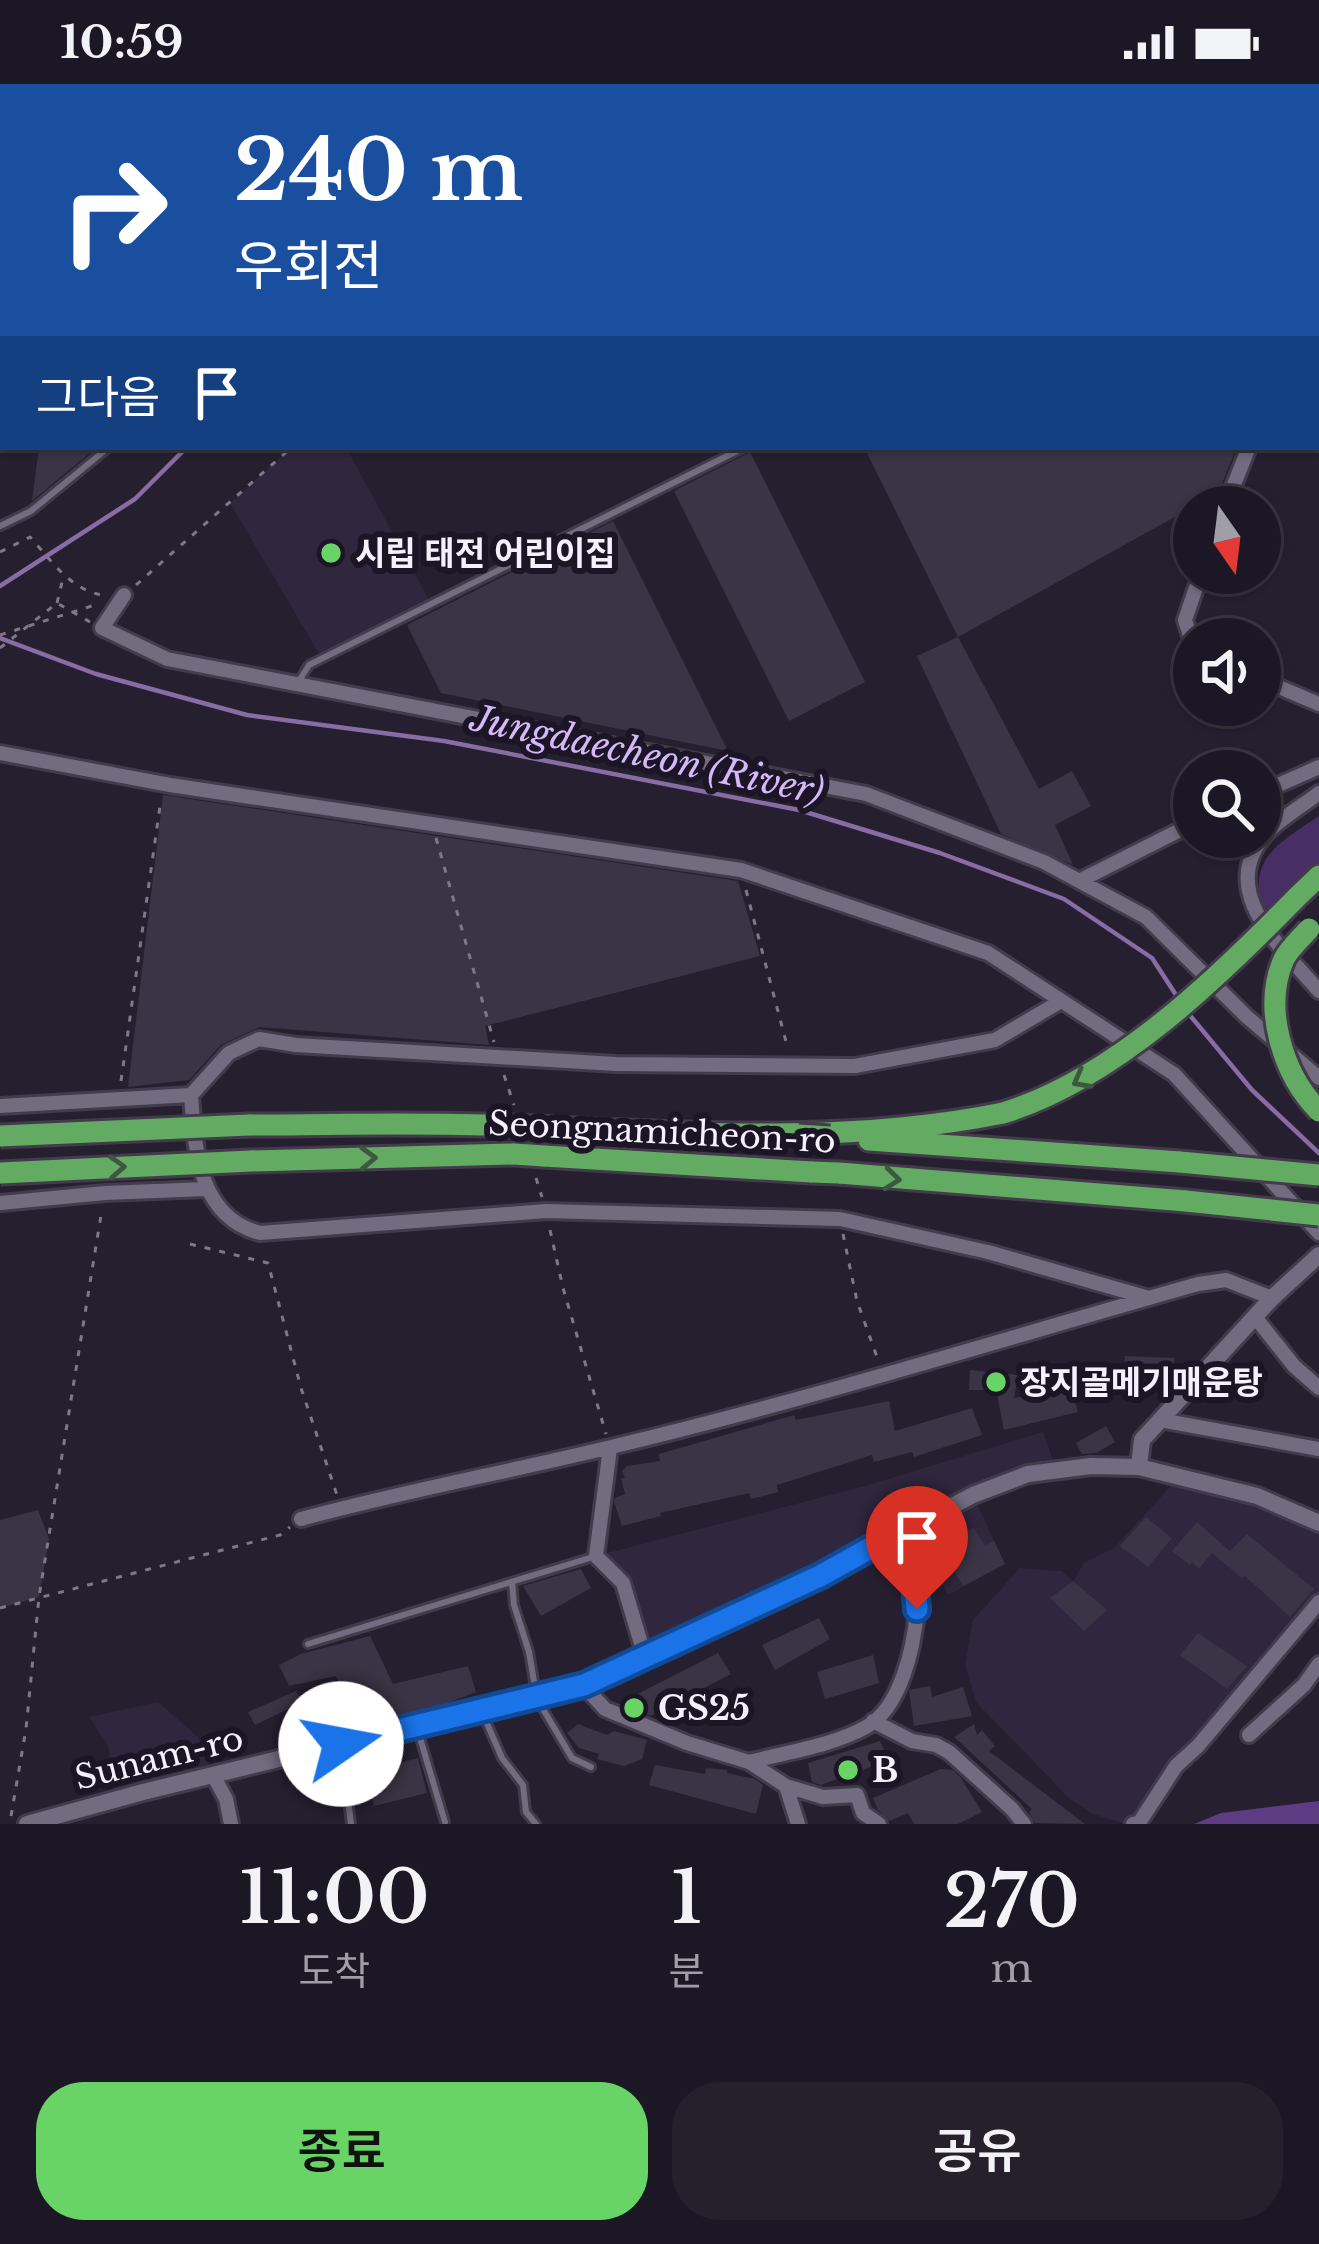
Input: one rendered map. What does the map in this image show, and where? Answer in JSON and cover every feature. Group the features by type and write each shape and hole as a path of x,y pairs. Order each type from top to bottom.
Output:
{"highway":[{"path":"798,1135 938,1124 1003,1112 1054,1094 1111,1063 1250,945 1319,876"},
{"path":"1314,925 1284,958 1277,993 1284,1058 1319,1111"},
{"name":"Seongnamicheon-ro","path":"0,1136 249,1125 505,1126 798,1135 1319,1175"},
{"name":"Seongnamicheon-ro","path":"0,1173 514,1154 839,1173 1319,1215"}],"street":[{"path":"1234,486 1248,450"},
{"path":"124,595 102,628 167,659 866,794 1044,862 1146,917 1247,1017 1319,1078"},
{"path":"1281,689 1319,704"},
{"path":"0,753 164,784 741,871 988,953 1174,1074 1319,1233"},
{"path":"1281,784 1319,767"},
{"path":"1319,793 1267,833 1251,857 1245,879 1250,902 1273,938 1319,991"},
{"path":"1079,881 1173,834"},
{"path":"0,1106 191,1095 229,1053 259,1039 616,1064 855,1066 995,1040 1061,1001"},
{"path":"191,1095 195,1146 206,1189 236,1227 260,1233 546,1210 839,1219 988,1252 1149,1298"},
{"path":"0,1203 206,1189"},
{"path":"1139,1467 1142,1440 1272,1298 1319,1255"},
{"path":"301,1519 426,1486 610,1448 1226,1280 1272,1298"},
{"path":"1255,1317 1294,1366 1319,1388"},
{"path":"1160,1420 1319,1449"},
{"path":"610,1448 596,1556 623,1583 646,1657"},
{"name":"Sunam-ro","path":"28,1824 584,1685 820,1576 973,1495 1028,1474 1091,1466 1139,1467 1257,1496 1319,1523"},
{"path":"749,1762 819,1744 873,1721 886,1709 903,1675 917,1609 910,1526"},
{"path":"1133,1824 1139,1822 1176,1766 1319,1602"},
{"path":"1249,1735 1304,1685 1319,1664"},
{"path":"584,1685 605,1708 687,1743 749,1762 786,1786 824,1797 857,1796 863,1813 879,1824"},
{"path":"873,1721 912,1741 949,1752 1024,1824"},
{"path":"213,1775 226,1799 231,1824"},
{"path":"786,1786 798,1824"}],"lane":[{"path":"0,526 31,511 105,450"},
{"path":"298,683 310,665 739,450"},
{"path":"308,1643 596,1556"},
{"path":"512,1582 537,1699 572,1758 591,1767"},
{"path":"482,1712 502,1758 524,1785 526,1812 536,1824"},
{"path":"417,1727 445,1822"},
{"path":"341,1744 350,1824"}],"path":[{"path":"0,552 30,537 62,575 93,594 124,595 289,450"},
{"path":"0,648 57,603 62,575"},
{"path":"57,603 102,628"},
{"path":"0,635 98,604"},
{"path":"118,1100 164,784"},
{"path":"741,871 793,1068"},
{"path":"10,1824 40,1598 105,1193"},
{"path":"839,1219 857,1301 884,1376"},
{"path":"190,1244 268,1263 301,1388 341,1508"},
{"path":"0,1608 280,1534 301,1519"}],"shaded area":[{"name":"시립 태전 어린이집","path":"289,450 348,450 431,604 321,657 230,503"},
{"path":"1319,816 1319,865 1262,912 1259,878 1267,858 1281,858 1281,843"},
{"path":"1043,1432 1053,1460 973,1495 1005,1564 948,1595 911,1527 645,1657 623,1583 596,1556 865,1486"},
{"path":"1180,1476 1319,1523 1319,1602 1133,1824 1126,1824 1093,1814 1069,1798 976,1702 965,1664 973,1620 1020,1568 1061,1571 1073,1581 1084,1563 1114,1548"},
{"path":"158,1702 199,1738 213,1775 115,1799 108,1745 89,1717"},
{"path":"1319,1801 1319,1824 1194,1824 1221,1813"}],"building":[{"path":"39,450 93,450 32,501"},
{"path":"865,450 1236,450 1221,486 1173,486 1173,518 958,637"},
{"path":"750,452 865,682 789,721 674,491"},
{"path":"613,521 728,751 441,693 407,625"},
{"path":"958,637 1039,789 1072,771 1091,806 1055,825 1073,865 1001,834 917,656"},
{"path":"163,795 738,881 760,956 485,1026 489,1045 259,1027 221,1045 189,1080 128,1087"},
{"path":"1125,1356 1174,1358 1175,1378 1123,1382"},
{"path":"970,1370 1018,1375 1014,1398 1071,1389 1078,1412 1004,1430 996,1390 969,1390"},
{"path":"889,1401 895,1431 972,1408 982,1435 914,1457 912,1452 874,1462 872,1455 777,1485 778,1492 751,1499 749,1493 622,1526 614,1502 625,1494 621,1478 627,1466 660,1461 659,1454 794,1415 796,1420"},
{"path":"1106,1426 1115,1442 1096,1453 1082,1454 1076,1443"},
{"path":"38,1510 49,1539 39,1597 0,1608 0,1520"},
{"path":"1146,1517 1172,1538 1148,1567 1120,1546"},
{"path":"1197,1522 1230,1551 1247,1534 1314,1589 1290,1617 1212,1553 1199,1569 1190,1565 1172,1551"},
{"path":"974,1528 985,1545 994,1541 1005,1564 963,1586 950,1564 966,1555 955,1537"},
{"path":"581,1569 591,1588 541,1616 523,1586"},
{"path":"1073,1581 1107,1610 1084,1631 1050,1598"},
{"path":"819,1618 830,1639 775,1670 762,1645"},
{"path":"1198,1633 1247,1666 1227,1689 1180,1655"},
{"path":"370,1636 393,1684 468,1666 476,1692 345,1730 339,1718 349,1715 336,1676 289,1686 279,1665 301,1654"},
{"path":"718,1653 731,1674 650,1716 624,1701"},
{"path":"873,1655 879,1683 825,1699 817,1672"},
{"path":"930,1686 932,1697 963,1687 972,1716 914,1726 909,1690"},
{"path":"296,1691 303,1702 255,1725 248,1712"},
{"path":"578,1724 607,1735 614,1731 647,1740 642,1759 624,1766 597,1759 599,1754 579,1748 567,1733"},
{"path":"974,1724 977,1735 982,1730 995,1746 989,1751 1085,1824 1035,1823 1032,1809 954,1737"},
{"name":"B","path":"880,1741 889,1760 821,1785 812,1782 808,1763"},
{"path":"418,1758 427,1793 374,1806 365,1772"},
{"path":"655,1765 705,1774 706,1768 727,1770 755,1779 763,1785 756,1814 649,1785"},
{"path":"941,1769 953,1770 961,1778 982,1812 958,1824 914,1824 908,1813 890,1821 878,1810 873,1798"}],"waterway":[{"path":"0,586 135,499 184,450"},
{"name":"Jungdaecheon (River)","path":"0,638 96,674 247,715 444,741 799,810 940,853 1064,899 1152,958 1178,998"},
{"name":"Jungdaecheon (River)","path":"1188,1013 1252,1090 1319,1153"}],"place":[{"name":"시립 태전 어린이집","path":"331,553"},
{"name":"장지골메기매운탕","path":"996,1382"},
{"name":"GS25","path":"634,1708"},
{"name":"B","path":"848,1770"}],"route":[{"path":"341,1744 509,1706 614,1674 820,1576 910,1526 917,1609"}]}
